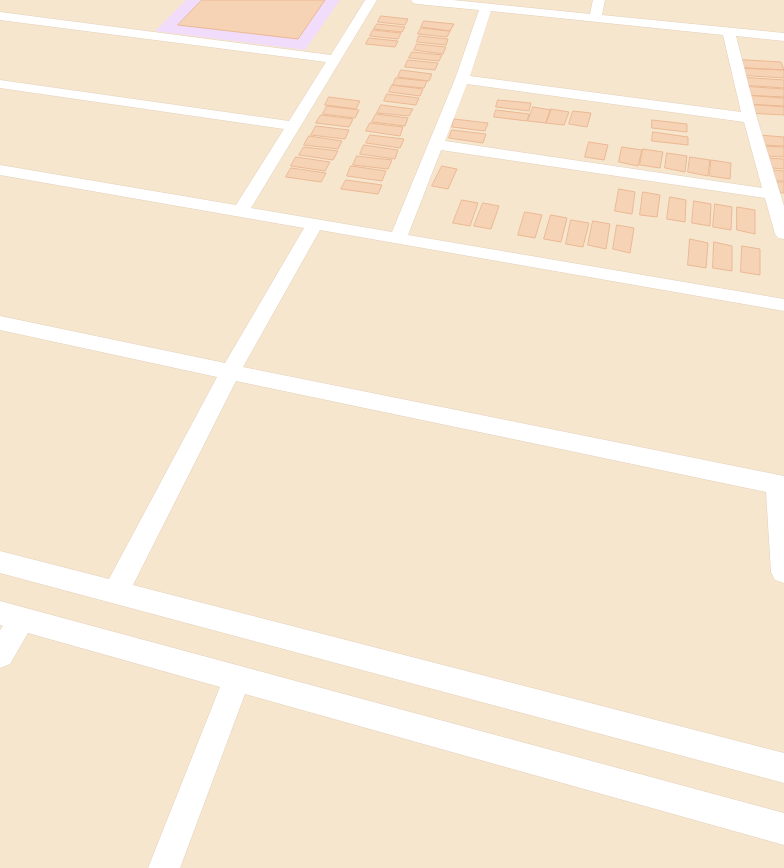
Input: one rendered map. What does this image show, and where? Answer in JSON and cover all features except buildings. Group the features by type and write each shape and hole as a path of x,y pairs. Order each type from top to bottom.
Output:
{"street":[{"path":"240,212 371,0"},
{"path":"417,0 784,37"},
{"path":"595,18 599,0"},
{"path":"398,238 462,80 486,7"},
{"path":"0,16 334,59"},
{"path":"730,32 750,118 784,234"},
{"path":"462,80 750,118"},
{"path":"0,84 293,126"},
{"path":"435,144 772,194"},
{"path":"0,170 784,305"},
{"path":"116,592 230,372 314,225"},
{"path":"0,323 230,372 780,485 784,572"},
{"path":"0,562 784,768"},
{"path":"0,655 11,616 784,829"},
{"path":"164,868 237,678"}],"shaded area":[{"path":"0,0 784,0 784,868 0,868"},
{"path":"186,0 340,0 305,50 155,31"}]}
